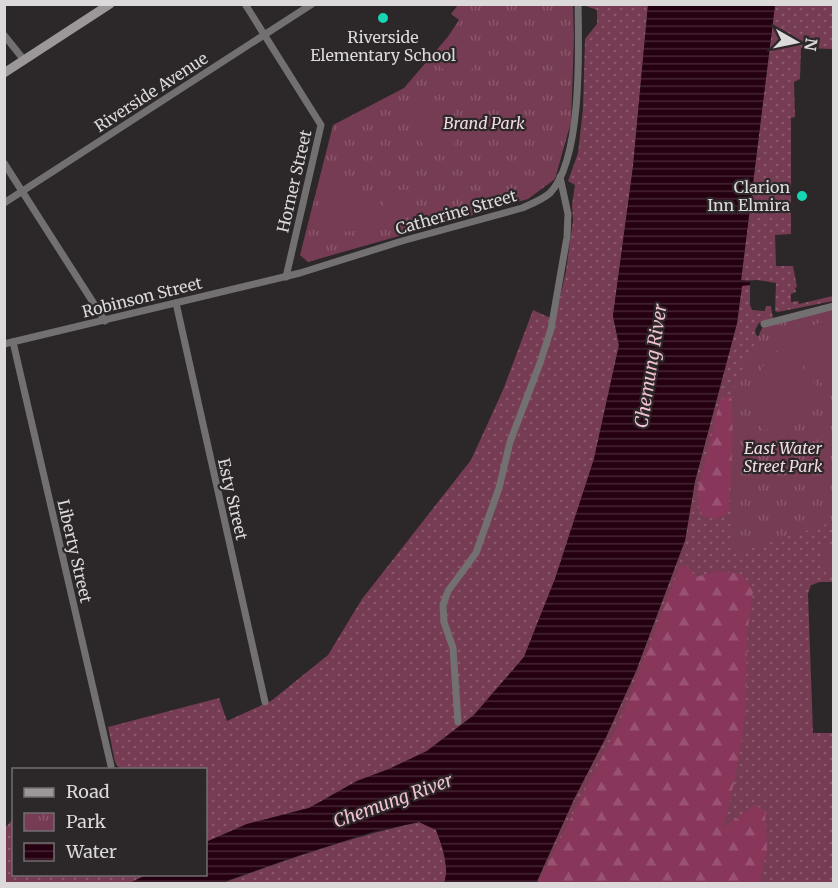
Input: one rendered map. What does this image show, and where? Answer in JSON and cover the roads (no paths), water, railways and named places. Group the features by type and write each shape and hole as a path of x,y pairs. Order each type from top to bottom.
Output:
{"main road":[{"path":"4,73 110,4"}],"street":[{"name":"Horner Street","path":"245,4 321,125 285,277"},
{"name":"Riverside Avenue","path":"4,203 312,4"},
{"name":"Catherine Street","path":"285,277 522,208 550,192 567,161 575,115 579,51 578,4"},
{"path":"4,35 24,60"},
{"path":"4,163 105,321"},
{"path":"458,722 453,648 444,622 443,605 447,591 476,553 499,488 510,442 540,363 550,329 567,237 568,214 560,177"},
{"name":"Robinson Street","path":"4,344 285,277"},
{"name":"Esty Street","path":"176,303 265,702"},
{"path":"764,324 834,306"},
{"name":"Liberty Street","path":"13,342 111,766"}],"water":[{"name":"Chemung River","path":"648,5 775,5 741,280 750,281 750,285 742,286 737,323 695,481 685,540 636,671 536,883 444,883 446,864 436,830 419,822 372,832 220,883 130,883 144,876 207,876 207,842 247,824 309,808 357,781 427,751 474,715 524,657 555,579 594,459 619,345 613,316 633,167"}],"place":[{"name":"Riverside Elementary School","path":"383,18"},
{"name":"Clarion Inn Elmira","path":"802,196"}],"park label":[{"name":"Brand Park","path":"484,123"},
{"name":"East Water Street Park","path":"783,457"}]}
